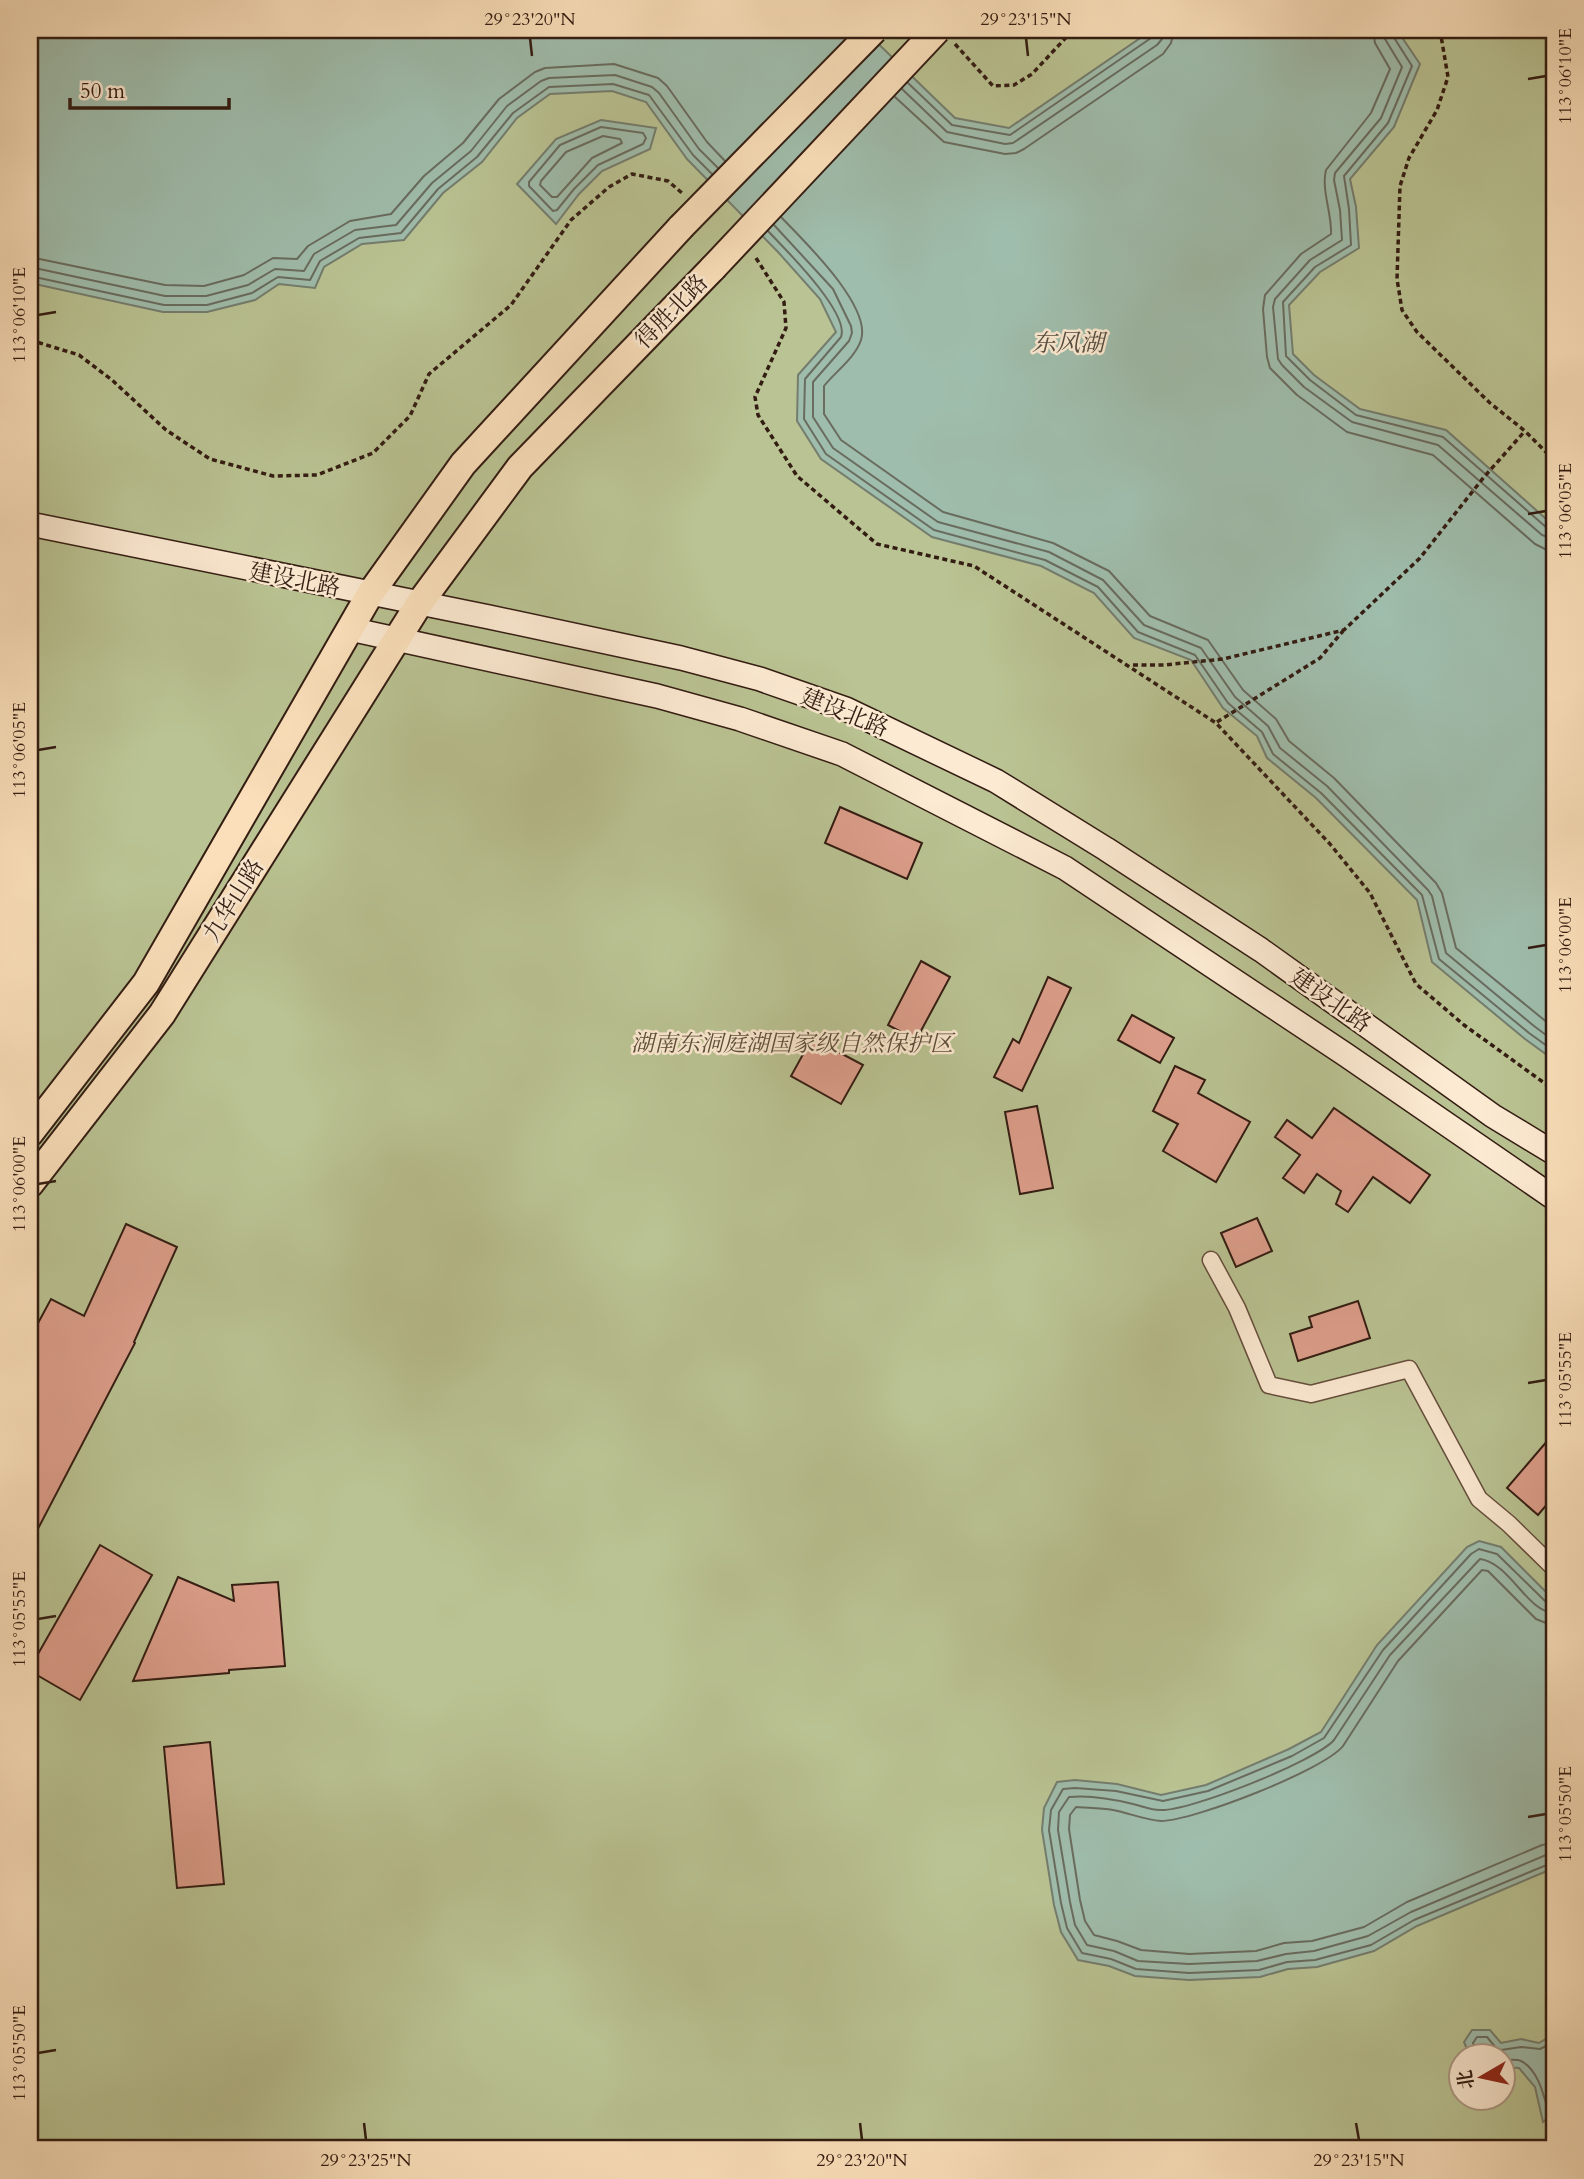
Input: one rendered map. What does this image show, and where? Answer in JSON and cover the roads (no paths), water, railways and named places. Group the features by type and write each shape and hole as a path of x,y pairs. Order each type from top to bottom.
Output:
{"main road":[{"path":"370,594 463,464 681,227 874,30"},
{"name":"得胜北路","path":"419,604 520,467 944,35"},
{"name":"建设北路","path":"30,524 489,617 681,659 760,680 846,709 996,780 1107,849 1261,950 1493,1116 1554,1153"},
{"name":"九华山路","path":"30,1133 146,982 370,594"},
{"name":"九华山路","path":"30,1184 162,1014 419,604"},
{"path":"351,629 657,696 740,719 842,754 1065,868 1346,1055 1554,1198"}],"street":[{"path":"1211,1260 1237,1308 1269,1385 1311,1394 1409,1369 1479,1499 1554,1568"}],"water":[{"name":"东风湖","path":"30,30 864,30 955,118 1009,128 1152,30 1397,30 1420,64 1394,127 1350,179 1356,207 1359,248 1320,272 1289,305 1293,354 1314,375 1360,409 1446,430 1554,526 1554,1060 1432,962 1417,900 1316,798 1267,758 1257,736 1223,708 1191,660 1134,638 1094,593 1041,566 932,537 821,459 797,421 798,375 836,332 820,299 687,159 646,102 612,91 550,94 517,118 482,162 443,193 404,240 362,244 324,267 315,288 279,284 255,300 207,312 163,312 30,283"},
{"path":"601,120 656,128 650,149 602,171 579,194 556,224 517,184 556,139"},
{"path":"1479,1541 1501,1547 1554,1600 1554,1868 1417,1926 1374,1951 1317,1967 1288,1969 1260,1977 1189,1980 1135,1976 1109,1966 1078,1960 1061,1932 1042,1830 1044,1808 1057,1782 1075,1780 1117,1784 1161,1795 1206,1785 1321,1732 1377,1645 1467,1547"},
{"path":"1472,2030 1490,2030 1500,2042 1464,2042"},
{"path":"1554,2034 1554,2113 1543,2122 1535,2087 1519,2068 1518,2042 1506,2042 1521,2039 1539,2043"}],"park label":[{"name":"湖南东洞庭湖国家级自然保护区","path":"792,1043"}]}
